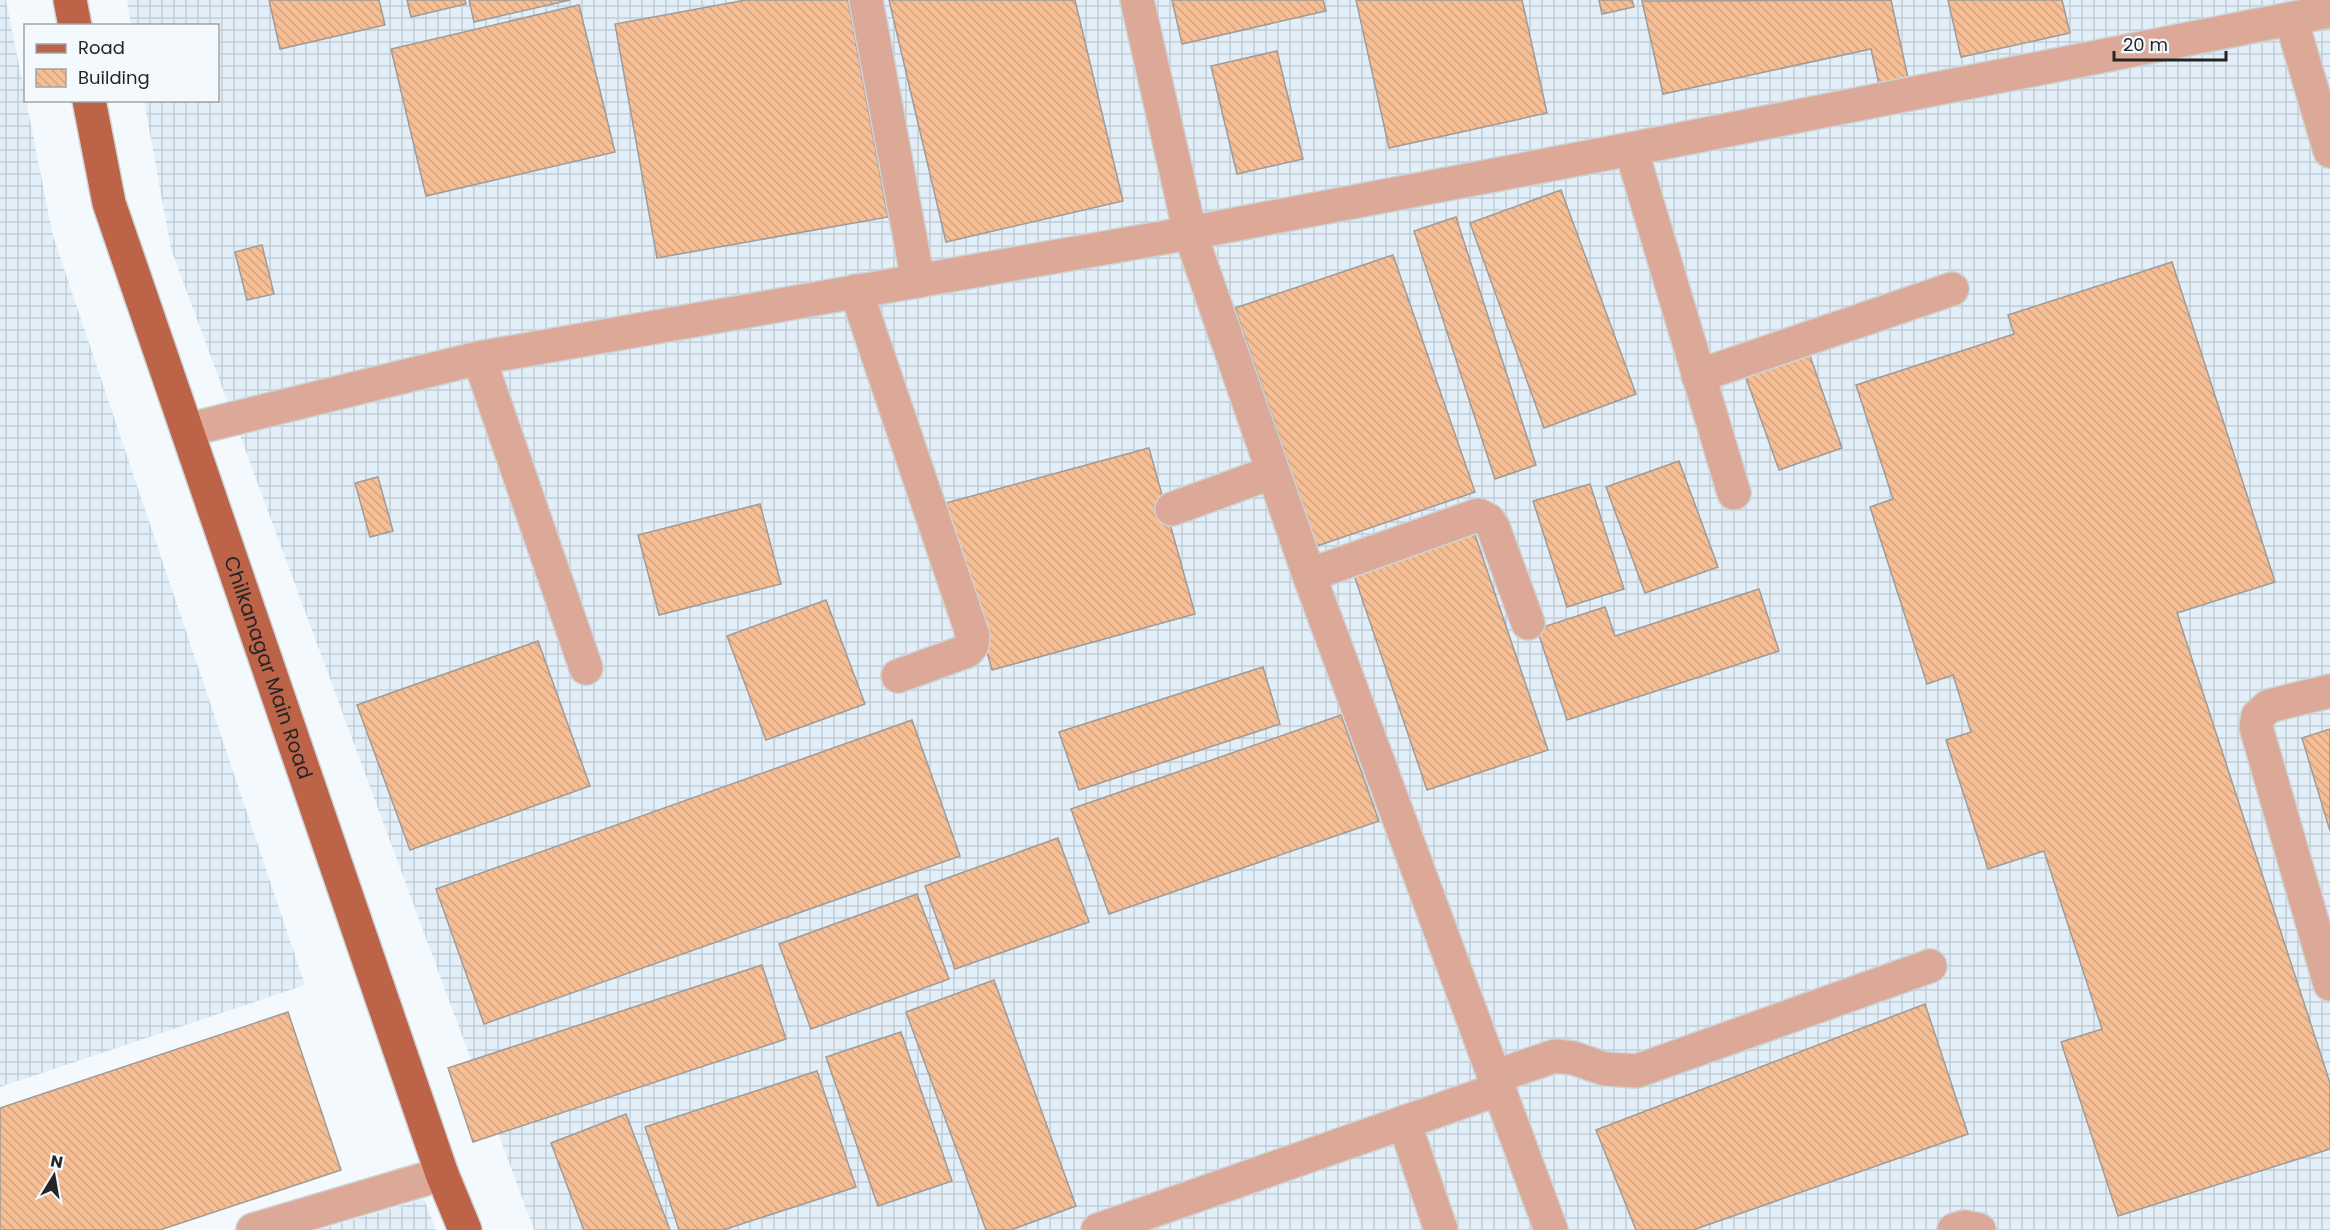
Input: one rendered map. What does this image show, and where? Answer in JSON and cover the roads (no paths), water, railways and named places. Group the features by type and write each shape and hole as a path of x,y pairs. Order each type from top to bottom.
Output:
{"main road":[{"path":"70,0 75,24"},
{"name":"Chilkanagar Main Road","path":"89,102 109,203 442,1174 465,1230"}],"street":[{"path":"866,0 918,281"},
{"path":"1137,0 1190,233 1309,575 1551,1230"},
{"path":"187,430 479,358 1190,233 2330,11"},
{"path":"2291,19 2330,151"},
{"path":"1630,149 1734,493"},
{"path":"1698,376 1952,289"},
{"path":"856,291 973,636 972,645 968,651 898,676"},
{"path":"479,358 586,668"},
{"path":"1172,509 1273,472"},
{"path":"1309,575 1478,516 1488,520 1493,527 1528,623"},
{"path":"2330,691 2270,706 2258,716 2256,727 2330,984"},
{"path":"1098,1230 1404,1122 1555,1056 1573,1058 1605,1069 1637,1071 1930,966"},
{"path":"1404,1122 1440,1230"},
{"path":"253,1230 442,1174"},
{"path":"1954,1230 1964,1227 1979,1230"}]}
